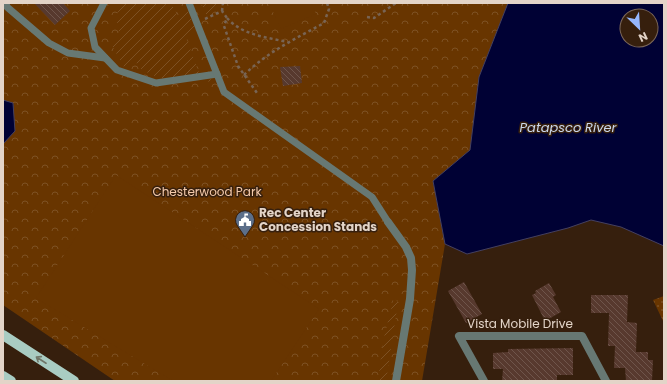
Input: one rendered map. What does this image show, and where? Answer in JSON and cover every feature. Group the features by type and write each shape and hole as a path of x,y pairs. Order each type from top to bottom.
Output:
{"main road":[{"path":"3,335 74,381"},
{"path":"3,376 11,381"}],"street":[{"path":"388,222 406,247 411,258 412,270 410,299 396,381"},
{"name":"Vista Mobile Drive","path":"484,381 459,336 582,336 606,381"}],"lane":[{"path":"6,3 7,7 49,43 68,53 104,58"},
{"path":"104,3 90,28 94,47 117,70 156,83 217,74"},
{"path":"189,3 224,92 372,197 388,222"}],"path":[{"path":"222,3 222,11 227,18 233,24 246,32 288,42"},
{"path":"244,75 253,66 288,42 324,23 329,9 327,4 331,3"},
{"path":"367,17 374,18 396,3"},
{"path":"197,23 222,11"},
{"path":"227,18 224,26 238,66 257,93"}],"green space":[{"name":"Chesterwood Park","path":"3,3 508,3 479,77 470,150 433,181 445,244 422,381 115,381 3,305 3,144 15,131 13,103 3,100"},
{"path":"122,3 171,3 178,16 188,11 196,31 186,37 199,73 201,75 210,71 212,76 210,81 202,84 197,75 172,80 157,77 142,70 134,60 124,67 110,42 120,39 116,16"},
{"path":"201,3 219,3 214,12 207,16"},
{"path":"269,3 311,3 316,14 281,29"},
{"path":"116,175 319,309 271,381 173,381 36,298"},
{"path":"664,296 664,323 653,300"},
{"path":"394,297 398,302 386,381 378,381 383,342"}],"water":[{"name":"Patapsco River","path":"508,3 664,3 664,246 621,227 591,220 568,228 467,254 445,244 433,181 470,150 479,77"},
{"path":"3,100 13,103 15,131 3,144"}],"building":[{"path":"34,3 63,3 70,11 55,25"},
{"path":"300,66 302,83 283,86 280,67"},
{"path":"464,282 482,314 466,323 448,291"},
{"path":"549,283 556,295 553,297 561,312 545,321 532,295 536,293 535,291"},
{"path":"591,295 628,295 627,322 637,323 636,352 648,352 648,360 653,360 652,381 626,381 625,368 614,368 615,346 608,346 609,313 591,313"},
{"path":"573,348 573,375 557,375 557,381 502,381 503,369 493,369 493,353 508,352 508,349"}],"place":[{"name":"Rec Center Concession Stands","path":"245,237"}]}
